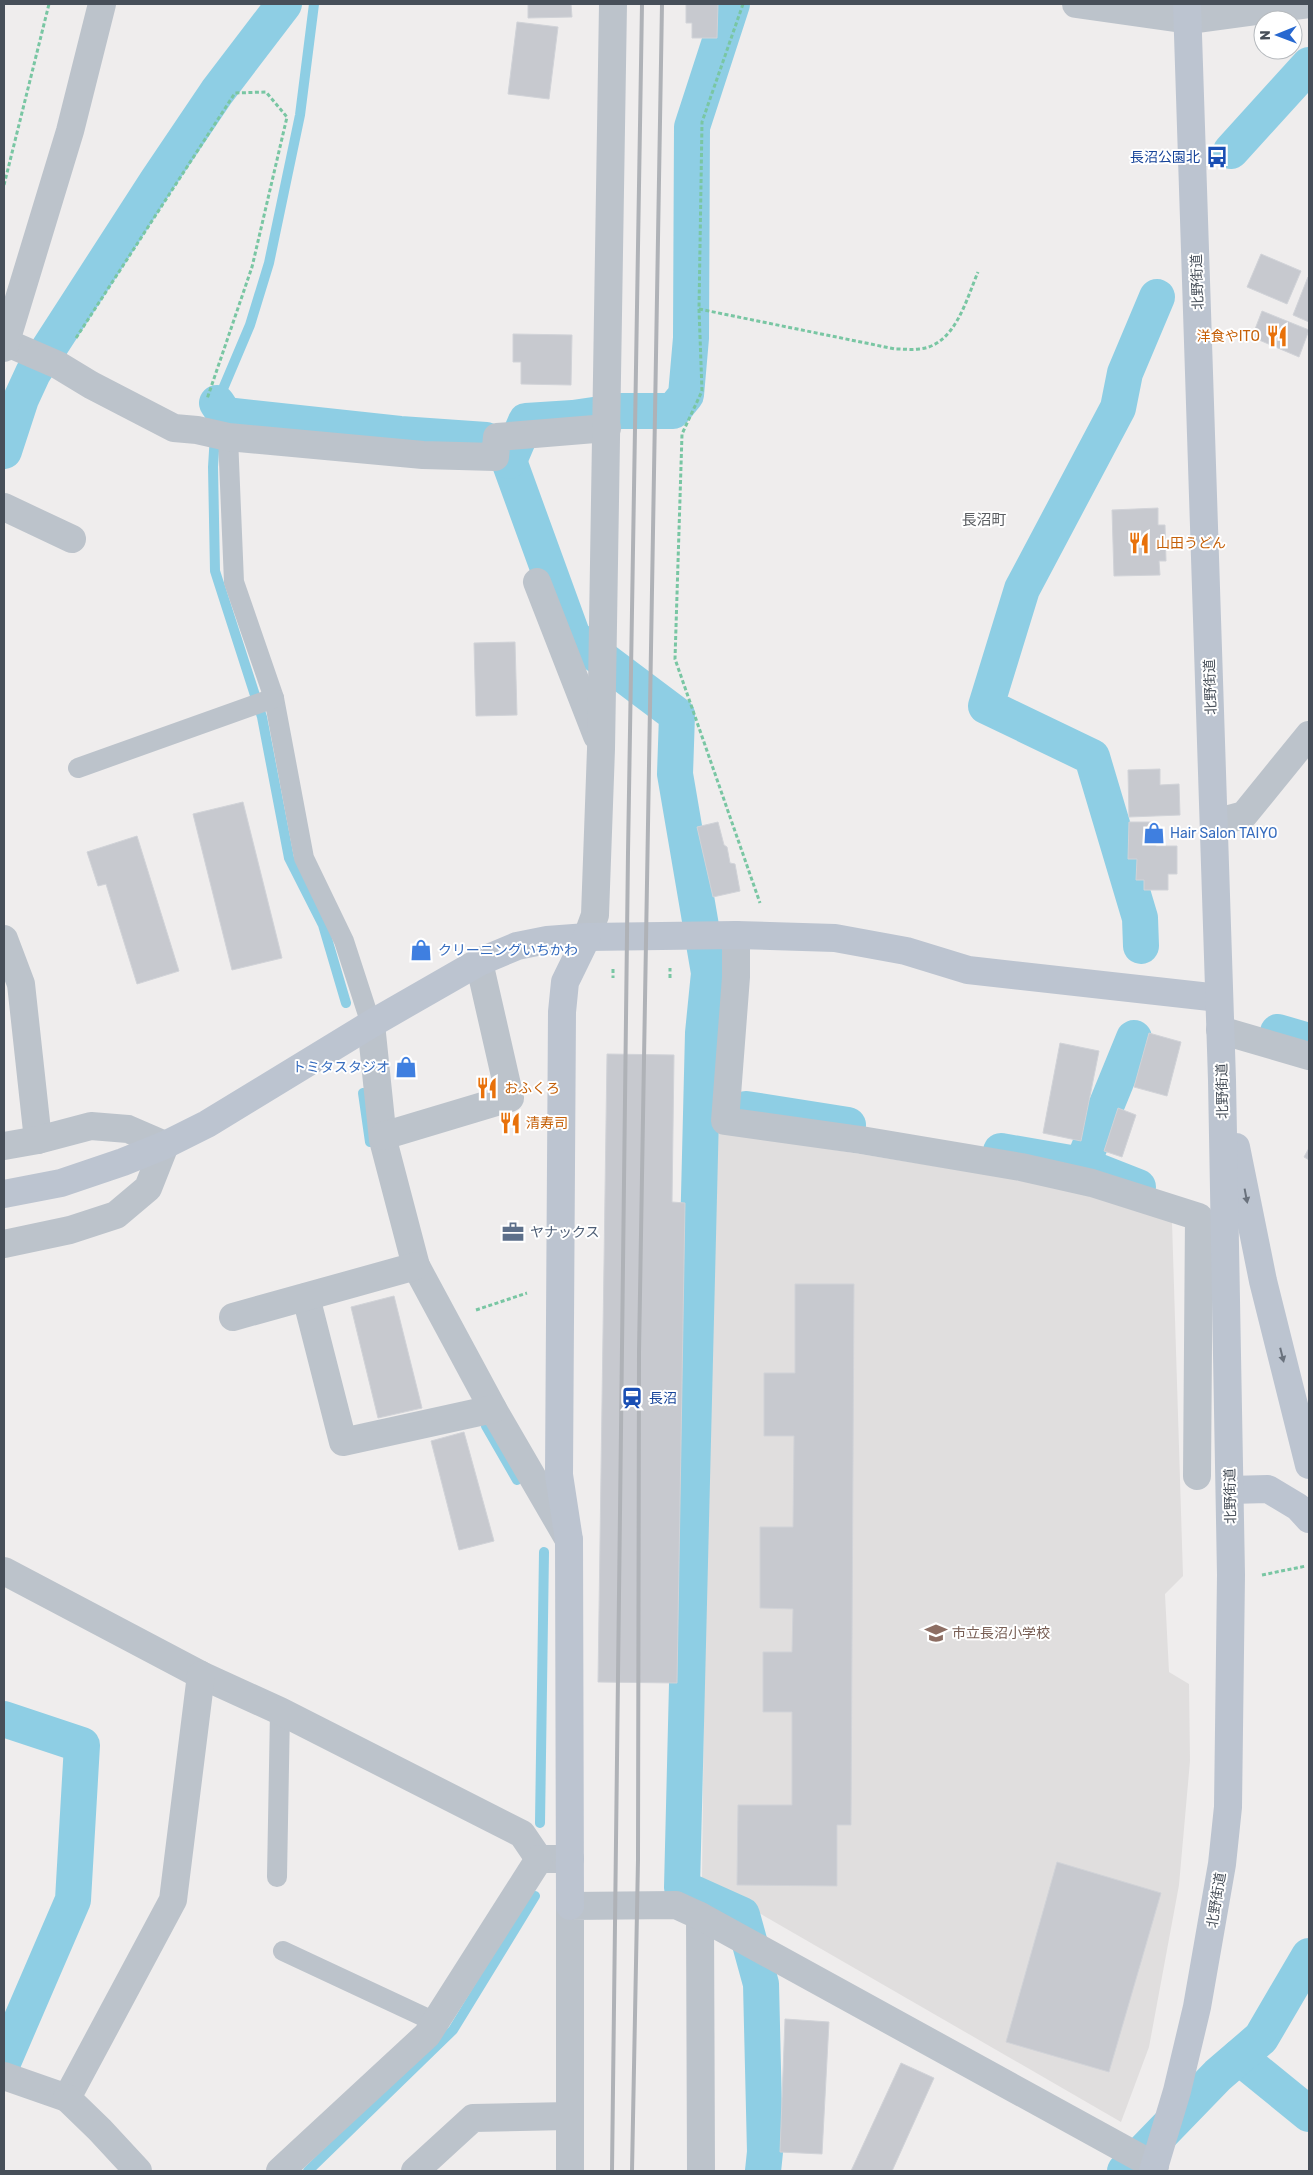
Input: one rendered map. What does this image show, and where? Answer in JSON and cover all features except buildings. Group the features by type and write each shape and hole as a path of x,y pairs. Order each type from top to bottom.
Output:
{"street":[{"path":"102,4 70,130 4,345 58,366 174,428 197,430 228,437 423,455 495,457 497,437 607,428"},
{"path":"570,2171 569,1540 558,1475 562,1012 564,982 596,915 607,428 613,4"},
{"path":"1076,4 1188,12 1308,4"},
{"name":"北野街道","path":"1154,2169 1177,2091 1197,2008 1222,1864 1228,1807 1231,1575 1222,1080 1188,12"},
{"path":"4,507 72,539"},
{"path":"536,582 601,748"},
{"path":"1214,823 1244,815 1309,735"},
{"path":"736,935 736,977 725,1121 861,1140 1021,1167 1092,1183 1199,1218 1197,1476"},
{"path":"4,1194 24,1192 68,1180 123,1162 165,1145 249,1099 371,1024 480,962 517,946 547,940 586,937 736,935 836,938 906,951 968,970 1219,998"},
{"path":"4,939 21,984 38,1140"},
{"path":"382,1136 510,1098 480,962"},
{"path":"371,1024 382,1136 416,1266 492,1409 569,1540"},
{"path":"1220,1030 1309,1056"},
{"path":"1222,1080 1263,1281 1309,1465"},
{"path":"4,1146 38,1140 91,1126 128,1129 165,1145"},
{"path":"4,1244 70,1230 116,1215 148,1188 165,1145"},
{"path":"233,1317 416,1266"},
{"path":"306,1296 343,1442 492,1409"},
{"path":"1230,1490 1268,1489 1298,1507 1309,1519"},
{"path":"4,1571 201,1675 280,1711 522,1834 539,1859"},
{"path":"67,2098 173,1900 201,1675"},
{"path":"539,1859 570,1859"},
{"path":"280,2171 427,2035 539,1859"},
{"path":"570,1906 676,1905 700,1916 1154,2169"},
{"path":"700,1916 701,2171"},
{"path":"4,2076 67,2098 138,2171"},
{"path":"415,2171 473,2118 569,2116"}],"lane":[{"path":"228,437 234,582 274,698 304,858 344,942 371,1024"},
{"path":"78,768 274,698"},
{"path":"277,1877 280,1711"},
{"path":"283,1951 435,2022"}],"path":[{"path":"4,185 49,4"},
{"path":"743,4 702,122 700,309 702,391 682,434 675,659 773,936"},
{"path":"58,366 235,93 266,92 287,117 252,267 197,430"},
{"path":"700,309 895,349 920,350 945,338 957,319 978,272"},
{"path":"608,965 613,965 613,978"},
{"path":"445,1320 561,1282"},
{"path":"1259,1576 1306,1566"}],"shaded area":[{"name":"市立長沼小学校","path":"710,1130 1058,1186 1172,1222 1183,1576 1165,1594 1169,1672 1189,1684 1190,1761 1179,1885 1149,2047 1121,2122 702,1880"}],"waterway":[{"path":"4,451 21,399 33,373 217,92 284,4"},
{"path":"314,4 300,115 269,263 250,325 217,403 213,467 215,571 262,717 289,858 323,925 346,1003"},
{"path":"509,461 526,421 573,418 621,411 673,411 686,395 691,338 692,127 732,4"},
{"path":"1231,151 1309,65"},
{"path":"1141,946 1140,918 1092,757 986,706 1022,589 1118,408 1125,373 1157,297"},
{"path":"217,403 225,415 400,434 486,440 509,461 573,637 677,715 675,774 709,973 703,1033 682,1888 742,1915 761,1984 765,2152 763,2171"},
{"path":"1278,1032 1309,1041"},
{"path":"1082,1165 1134,1038"},
{"path":"363,1093 370,1142"},
{"path":"746,1109 848,1125"},
{"path":"1001,1151 1082,1165 1138,1187"},
{"path":"486,1426 517,1480"},
{"path":"540,1823 544,1552"},
{"path":"4,1719 82,1745 73,1900 4,2060"},
{"path":"308,2171 453,2030 535,1896"},
{"path":"1125,2171 1218,2075 1261,2038 1309,1956"},
{"path":"1239,2057 1309,2114"}],"railway":[{"path":"612,2171 628,853 642,4"},
{"path":"632,2171 638,1860 639,1352 662,4"}],"place":[{"name":"長沼公園北","path":"1217,157"},
{"name":"洋食やITO","path":"1277,336"},
{"name":"山田うどん","path":"1139,543"},
{"name":"Hair Salon TAIYO","path":"1154,833"},
{"name":"クリーニングいちかわ","path":"421,950"},
{"name":"トミタスタジオ","path":"406,1067"},
{"name":"おふくろ","path":"487,1088"},
{"name":"清寿司","path":"510,1123"},
{"name":"ヤナックス","path":"513,1232"},
{"name":"長沼","path":"632,1398"},
{"name":"市立長沼小学校","path":"936,1633"}],"district":[{"name":"長沼町","path":"984,520"}]}
